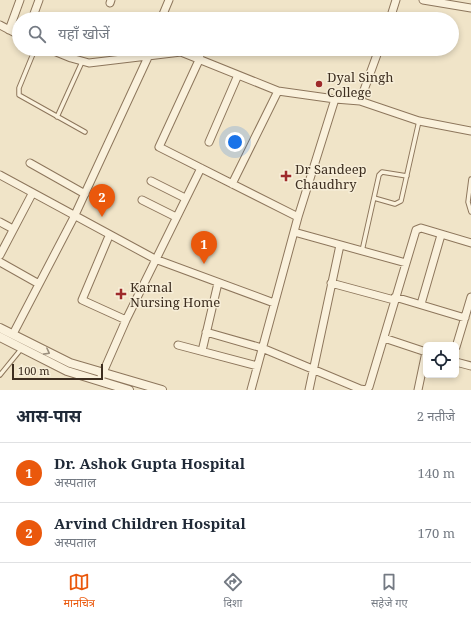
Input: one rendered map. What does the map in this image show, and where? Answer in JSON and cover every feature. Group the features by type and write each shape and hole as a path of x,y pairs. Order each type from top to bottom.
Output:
{"street":[{"path":"16,12 20,0"},
{"path":"35,12 39,0"},
{"path":"164,12 170,0"},
{"path":"392,12 396,0"},
{"path":"423,0 471,8"},
{"path":"9,30 12,22"},
{"path":"0,25 12,32"},
{"path":"67,56 82,62 99,63 138,56"},
{"path":"13,334 74,217 148,56"},
{"path":"193,56 278,91 360,101 419,122 471,131"},
{"path":"360,101 376,56"},
{"path":"200,58 159,144 161,149 298,216"},
{"path":"209,142 238,75"},
{"path":"232,184 278,91"},
{"path":"251,390 298,216 335,99"},
{"path":"30,163 85,194"},
{"path":"101,377 155,259 201,168"},
{"path":"0,175 109,236 155,259 274,303"},
{"path":"151,181 185,198"},
{"path":"0,255 32,194"},
{"path":"142,200 176,218"},
{"path":"0,222 13,229"},
{"path":"206,332 262,348 360,389 366,390 369,387 395,298 418,229 471,243"},
{"path":"294,232 406,263"},
{"path":"421,304 441,234"},
{"path":"109,236 82,300 126,320"},
{"path":"308,390 340,245"},
{"path":"0,262 39,284"},
{"path":"202,351 218,283"},
{"path":"331,283 421,304 465,318"},
{"path":"458,342 471,297"},
{"path":"0,328 13,334 24,345"},
{"path":"0,337 70,363 129,390"},
{"path":"384,338 423,351"},
{"path":"178,345 257,366"},
{"path":"459,363 471,366"},
{"path":"418,390 423,366"},
{"path":"101,377 162,390"}],"lane":[{"path":"32,56 19,88 18,95 85,132"},
{"path":"57,117 82,62"},
{"path":"374,198 395,204 399,203 407,176 419,122"},
{"path":"362,251 379,175 382,172 407,176"},
{"path":"471,179 468,202 471,212"},
{"path":"0,375 24,345"}],"place":[{"name":"Dyal Singh College","path":"319,84"},
{"name":"Dr Sandeep Chaudhry","path":"286,176"},
{"name":"Arvind Children Hospital","path":"102,217"},
{"name":"Dr. Ashok Gupta Hospital","path":"204,264"},
{"name":"Karnal Nursing Home","path":"121,294"}]}
